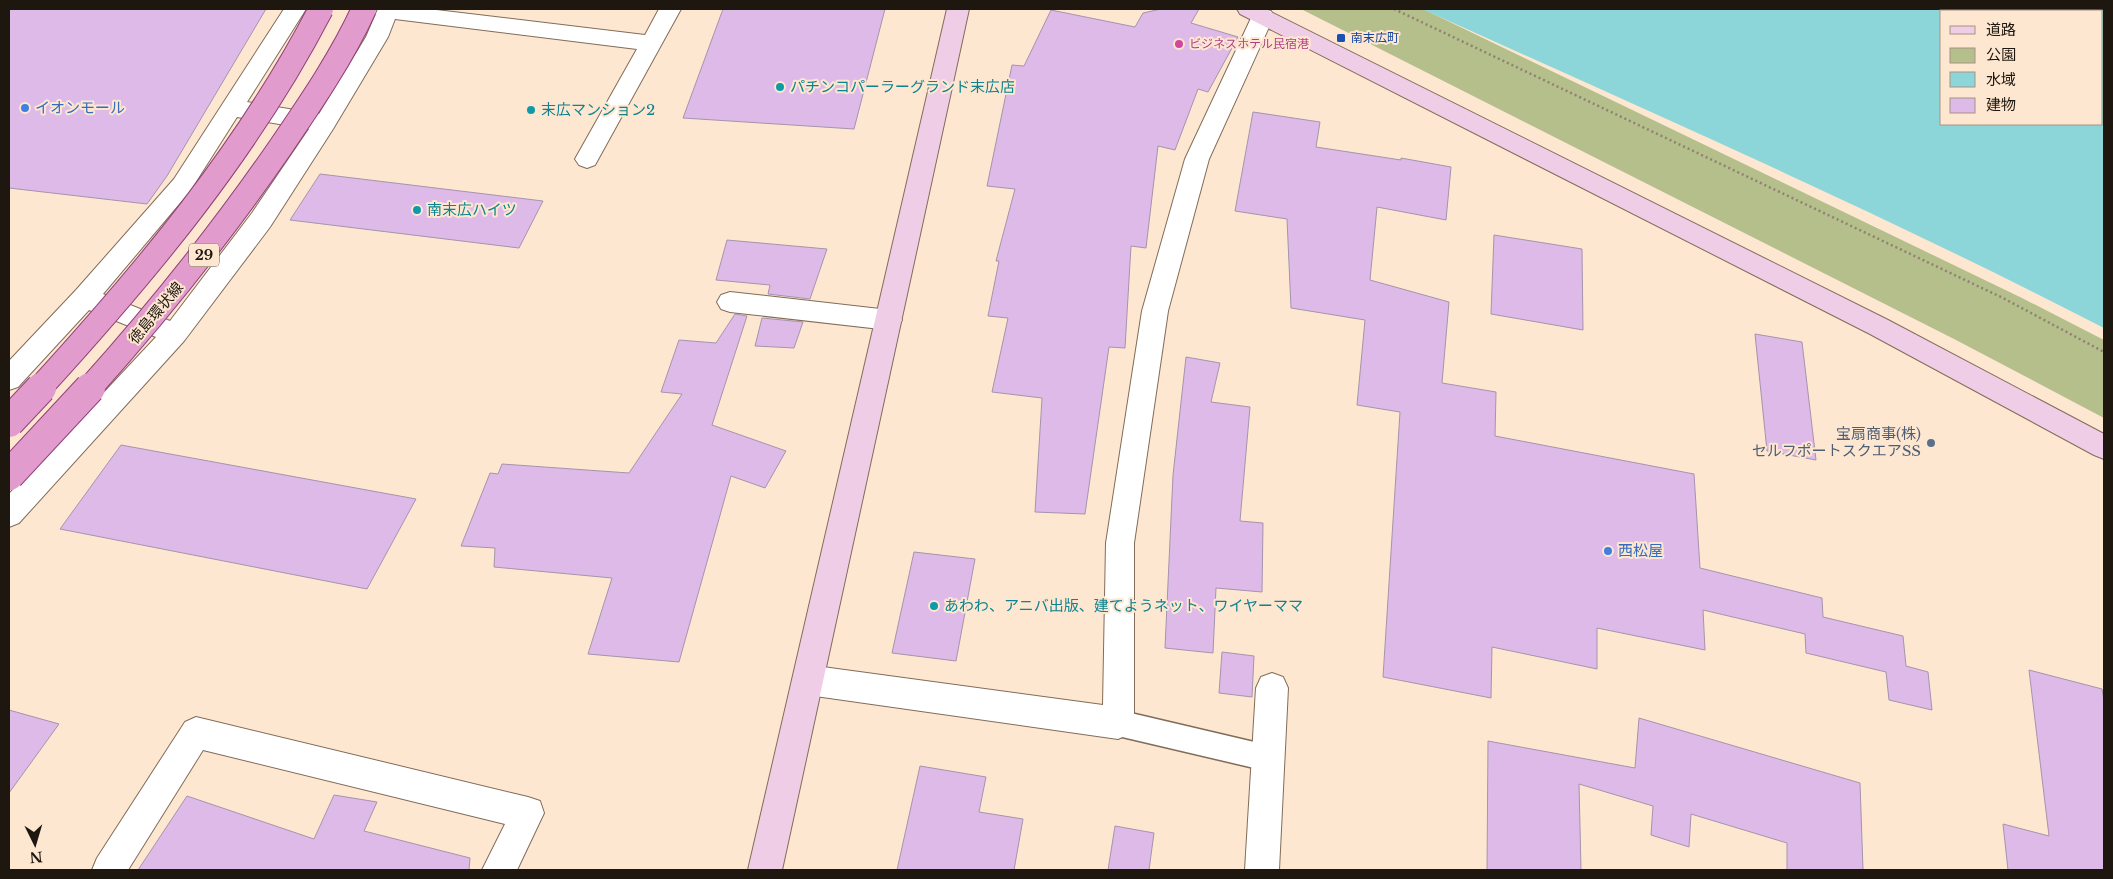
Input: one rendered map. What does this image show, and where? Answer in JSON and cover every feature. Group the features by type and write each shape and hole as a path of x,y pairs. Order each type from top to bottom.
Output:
{"main road":[{"name":"29","path":"9,422 84,340 205,195 253,125 310,32 321,9"},
{"name":"徳島環状線","path":"9,475 133,341 201,259 254,189 336,61 380,10"}],"street":[{"path":"9,379 85,298 182,185 295,9"},
{"path":"587,158 670,9"},
{"path":"765,870 958,9"},
{"path":"9,514 175,334 262,220 325,123 377,37 380,10 651,43"},
{"path":"808,680 1118,724 1120,543 1155,311 1197,159 1256,13 1879,327 2104,447"},
{"path":"231,108 325,123"},
{"path":"85,298 175,334"},
{"path":"730,302 888,320"},
{"path":"1262,870 1272,688"},
{"path":"109,870 196,733 528,813 499,870"}],"lane":[{"path":"1118,724 1267,758"}],"path":[{"path":"1394,9 2003,298 2104,352"}],"green space":[{"path":"1301,9 1423,9 2022,298 2104,340 2104,418 1956,340"}],"water":[{"path":"1422,9 2104,9 2104,328 1936,244 1680,125"}],"building":[{"path":"9,9 266,9 167,176 147,204 9,188"},
{"name":"パチンコパーラーグランド末広店","path":"723,9 885,9 854,129 683,118"},
{"path":"1161,9 1199,9 1191,23 1238,37 1208,92 1198,89 1175,150 1158,146 1146,248 1131,246 1125,348 1109,347 1085,514 1035,512 1042,398 992,392 1008,318 988,316 999,261 996,261 1015,189 987,186 1012,65 1024,66 1051,10 1135,27 1143,13"},
{"path":"1253,112 1320,122 1316,147 1401,160 1401,158 1451,167 1446,220 1377,207 1370,280 1449,302 1442,383 1496,392 1495,436 1694,474 1700,568 1822,598 1823,617 1903,636 1906,666 1928,672 1932,710 1889,700 1886,672 1806,653 1805,634 1703,610 1705,650 1597,628 1597,669 1492,647 1491,698 1383,677 1400,412 1357,405 1365,320 1291,308 1287,219 1235,211"},
{"name":"南末広ハイツ","path":"320,174 543,201 519,248 290,220"},
{"path":"1494,235 1582,249 1583,330 1491,314"},
{"path":"727,240 827,249 810,299 768,294 770,285 716,280"},
{"path":"735,314 747,316 712,425 786,451 765,488 731,476 679,662 588,654 612,578 494,567 495,548 461,546 490,473 498,474 502,464 629,473 682,394 661,392 679,340 716,343"},
{"path":"762,318 803,322 794,348 755,346"},
{"path":"1755,334 1802,342 1816,460 1767,451"},
{"path":"1186,357 1220,363 1211,402 1250,407 1240,521 1263,523 1262,592 1216,588 1213,653 1165,648 1173,475"},
{"path":"121,445 416,499 367,589 60,529"},
{"name":"あわわ、アニバ出版、建てようネット、ワイヤーママ","path":"914,552 975,559 956,661 892,653"},
{"path":"1222,652 1254,656 1252,697 1219,693"},
{"path":"2029,670 2102,689 2104,701 2104,870 2008,870 2003,824 2049,836"},
{"path":"9,710 59,724 9,793"},
{"path":"1639,718 1860,783 1863,870 1787,870 1787,843 1691,814 1689,847 1651,835 1653,806 1579,784 1581,870 1487,870 1488,741 1635,768"},
{"path":"920,766 986,777 979,812 1023,819 1014,870 897,870"},
{"path":"334,795 377,802 364,831 470,858 469,870 138,870 187,796 314,839"},
{"path":"1115,826 1154,833 1149,870 1108,870"}],"place":[{"name":"南末広町","path":"1341,38"},
{"name":"ビジネスホテル民宿港","path":"1179,44"},
{"name":"パチンコパーラーグランド末広店","path":"780,87"},
{"name":"イオンモール","path":"25,108"},
{"name":"末広マンション2","path":"531,110"},
{"name":"南末広ハイツ","path":"417,210"},
{"name":"宝扇商事(株) セルフポートスクエアSS","path":"1931,443"},
{"name":"西松屋","path":"1608,551"},
{"name":"あわわ、アニバ出版、建てようネット、ワイヤーママ","path":"934,606"}]}
